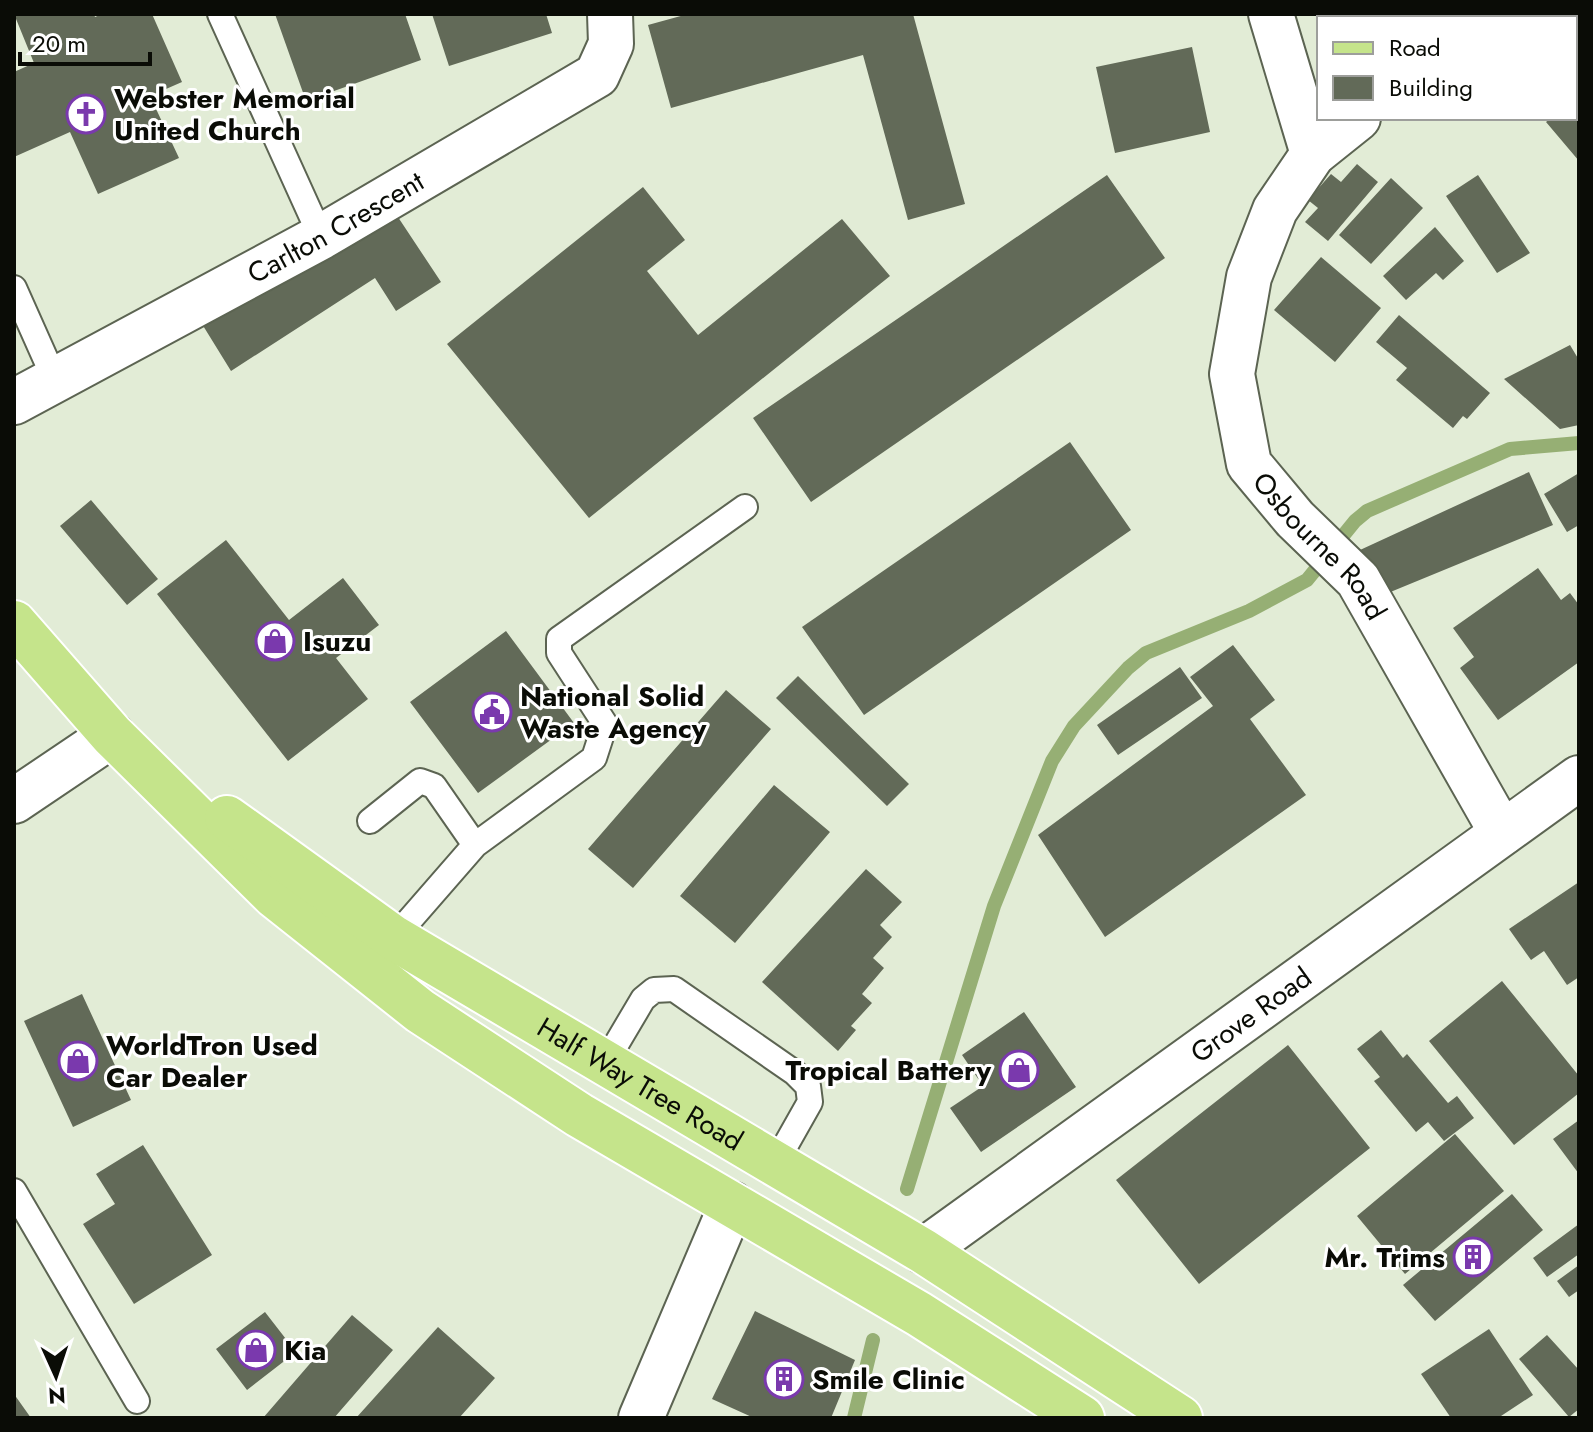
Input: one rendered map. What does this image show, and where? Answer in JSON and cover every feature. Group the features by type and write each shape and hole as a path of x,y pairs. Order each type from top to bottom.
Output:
{"main road":[{"name":"Half Way Tree Road","path":"14,623 112,735 275,896 420,1011 579,1115 919,1314 1082,1418"},
{"name":"Half Way Tree Road","path":"112,735 394,938 923,1251 1180,1418"}],"street":[{"name":"Carlton Crescent","path":"14,402 321,237 597,75 611,44 610,14"},
{"path":"1271,14 1313,154"},
{"name":"Osbourne Road","path":"1356,120 1313,154 1275,210 1249,277 1232,374 1249,464 1295,519 1350,572 1372,601 1502,833"},
{"path":"14,801 112,735"},
{"name":"Grove Road","path":"923,1251 1579,778"},
{"path":"641,1418 732,1204"}],"lane":[{"path":"220,14 321,237"},
{"path":"14,288 55,380"},
{"path":"394,938 475,845 594,758 605,724 559,653 559,639 745,507"},
{"path":"370,821 420,781 434,786 475,845"},
{"path":"604,1065 643,999 654,990 674,989 795,1073 808,1086 810,1102 775,1164"},
{"path":"14,1191 137,1401"}],"building":[{"name":"Webster Memorial United Church","path":"14,14 94,14 95,17 102,14 152,14 182,82 150,96 179,158 98,194 70,132 14,157 14,72 34,63"},
{"path":"275,14 405,14 421,60 306,101"},
{"path":"432,14 546,14 552,33 449,66"},
{"path":"688,14 913,14 965,204 908,220 863,55 671,108 648,25"},
{"path":"1192,47 1210,132 1115,153 1096,67"},
{"path":"1579,95 1579,161 1546,122 1577,120"},
{"path":"1357,164 1378,182 1328,241 1305,222 1318,208 1308,200 1331,174 1341,182"},
{"path":"1107,175 1165,258 811,502 753,418"},
{"path":"1478,175 1530,253 1497,273 1446,196"},
{"path":"1391,178 1423,208 1371,264 1339,235"},
{"path":"643,187 685,240 647,271 698,335 842,219 890,276 589,518 447,344"},
{"path":"390,205 441,282 396,311 375,278 231,371 202,324"},
{"path":"1435,227 1464,261 1443,280 1436,273 1406,300 1383,276"},
{"path":"1321,257 1381,308 1335,362 1274,310"},
{"path":"1399,315 1490,393 1467,419 1463,416 1453,428 1396,380 1407,368 1376,342"},
{"path":"1570,345 1579,360 1579,425 1560,429 1504,379"},
{"path":"1070,442 1131,530 864,715 802,627"},
{"path":"1529,472 1553,525 1388,593 1360,550"},
{"path":"1579,473 1579,525 1567,532 1544,494"},
{"path":"91,500 158,579 127,605 60,526"},
{"name":"Isuzu","path":"226,540 289,620 343,578 379,625 336,658 368,699 288,761 157,594"},
{"path":"1538,568 1561,600 1570,593 1579,605 1579,662 1498,720 1460,668 1474,657 1453,628"},
{"name":"National Solid Waste Agency","path":"506,631 574,723 478,793 410,702"},
{"path":"1233,645 1275,700 1250,719 1306,795 1105,937 1038,835 1213,706 1190,677"},
{"path":"1180,667 1202,698 1118,755 1097,725"},
{"path":"798,676 909,784 887,806 776,698"},
{"path":"726,690 771,729 633,888 588,849"},
{"path":"774,785 830,832 735,943 680,896"},
{"path":"866,869 902,902 880,925 892,937 873,958 884,968 862,994 872,1003 851,1026 856,1030 838,1051 762,982"},
{"path":"1579,882 1579,977 1567,985 1544,951 1531,960 1509,929"},
{"path":"1502,981 1579,1076 1579,1093 1514,1145 1429,1041"},
{"name":"WorldTron Used Car Dealer","path":"82,994 131,1100 73,1127 24,1021"},
{"name":"Tropical Battery","path":"1024,1012 1076,1087 981,1152 950,1108 983,1086 962,1055"},
{"path":"1381,1030 1403,1058 1407,1054 1448,1103 1457,1096 1474,1118 1444,1141 1428,1122 1416,1132 1374,1081 1380,1077 1357,1049"},
{"path":"1288,1045 1370,1148 1199,1284 1116,1180"},
{"path":"1579,1120 1579,1174 1553,1139"},
{"path":"1455,1134 1504,1191 1405,1274 1357,1216"},
{"path":"143,1145 212,1255 134,1304 83,1224 115,1204 96,1174"},
{"name":"Mr. Trims","path":"1512,1194 1543,1230 1435,1321 1403,1285"},
{"path":"1579,1224 1579,1254 1547,1277 1533,1258"},
{"path":"1579,1265 1579,1290 1569,1297 1557,1281"},
{"name":"Smile Clinic","path":"755,1311 855,1360 831,1418 754,1418 712,1399"},
{"name":"Kia","path":"265,1312 296,1352 247,1390 216,1349"},
{"path":"352,1315 393,1350 334,1418 263,1418"},
{"path":"438,1327 495,1378 459,1418 356,1418"},
{"path":"1489,1329 1533,1395 1498,1418 1451,1418 1421,1374"},
{"path":"1547,1335 1579,1370 1579,1409 1569,1417 1519,1359"},
{"path":"14,1394 31,1418 14,1418"}],"waterway":[{"path":"907,1189 994,906 1052,761 1074,726 1146,653 1249,611 1307,580 1355,521 1367,511 1510,449 1579,443"},
{"path":"854,1418 873,1340"}],"place":[{"name":"Webster Memorial United Church","path":"86,114"},
{"name":"Isuzu","path":"275,641"},
{"name":"National Solid Waste Agency","path":"492,712"},
{"name":"WorldTron Used Car Dealer","path":"78,1061"},
{"name":"Tropical Battery","path":"1019,1070"},
{"name":"Mr. Trims","path":"1473,1257"},
{"name":"Kia","path":"256,1350"},
{"name":"Smile Clinic","path":"784,1379"}]}
